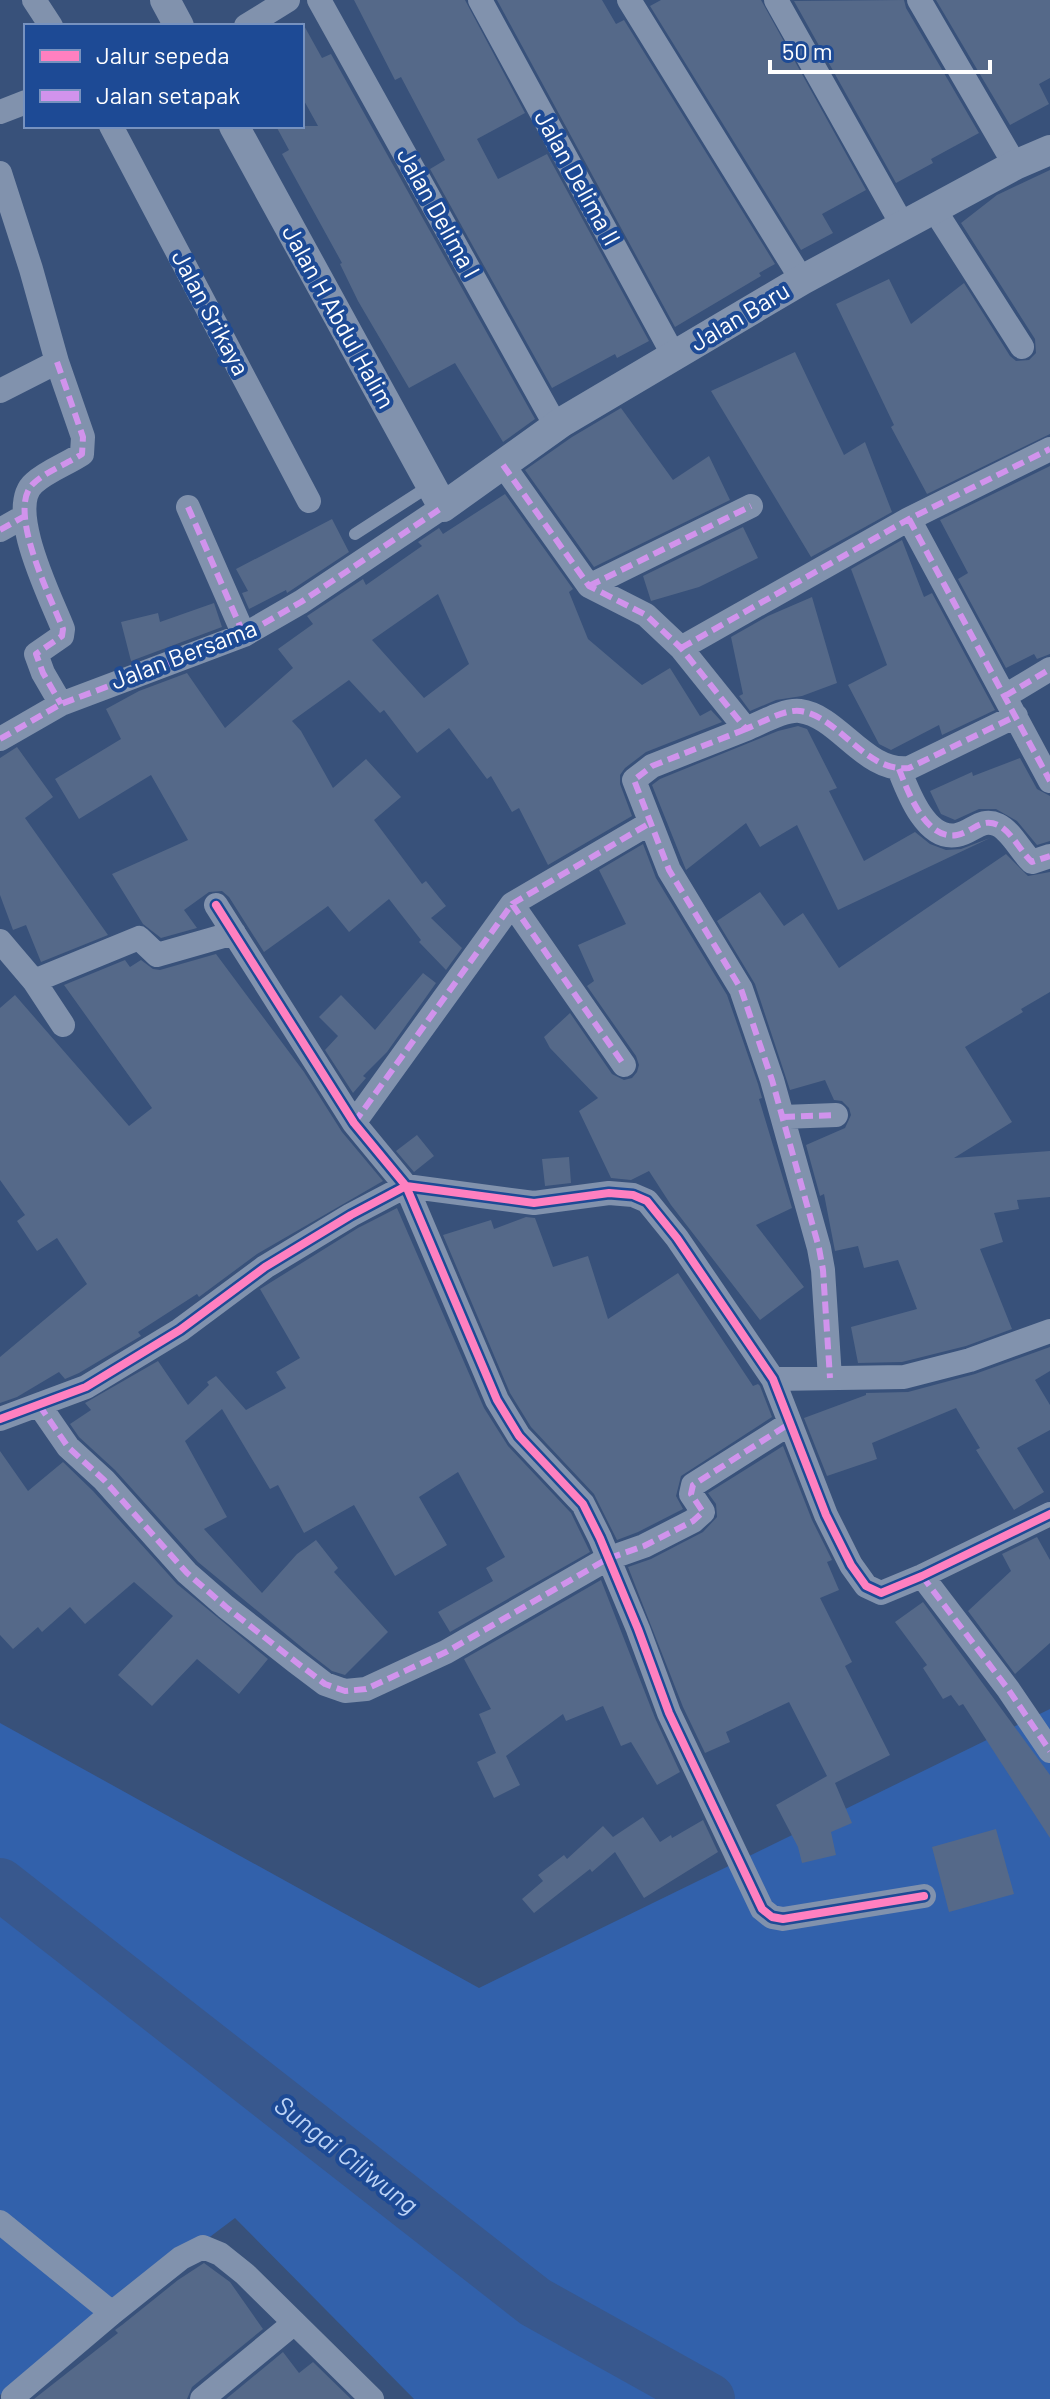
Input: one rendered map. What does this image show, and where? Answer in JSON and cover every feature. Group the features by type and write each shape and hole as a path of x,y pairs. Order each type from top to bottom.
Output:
{"street":[{"path":"34,0 50,24"},
{"path":"165,0 178,24"},
{"path":"249,24 288,0"},
{"name":"Jalan Delima I","path":"319,0 556,426"},
{"name":"Jalan Delima II","path":"480,0 674,356"},
{"path":"629,0 802,280"},
{"path":"776,0 903,226"},
{"path":"919,0 1015,165"},
{"path":"0,112 24,103"},
{"name":"Jalan Srikaya","path":"112,128 309,501"},
{"name":"Jalan H Abdul Halim","path":"235,128 437,496"},
{"name":"Jalan Baru","path":"437,496 503,465 556,426 802,280 1015,165 1050,150"},
{"path":"0,173 83,437 82,454 33,483 23,500 23,517 63,629 62,636 36,654 61,704"},
{"path":"934,209 1022,347"},
{"path":"0,251 21,238"},
{"path":"0,391 57,362"},
{"path":"681,648 909,519 1050,449"},
{"path":"503,465 589,586 646,615 681,648 746,729"},
{"name":"Jalan Bersama","path":"0,739 61,704 244,635 301,602 437,496"},
{"path":"589,586 751,506"},
{"path":"188,507 244,635"},
{"path":"0,530 23,517"},
{"path":"909,519 1050,781"},
{"path":"830,1378 823,1270 783,1117 741,989 669,870 634,780 652,766 797,710 816,716 863,752 899,769 909,768 1010,706 1050,669"},
{"path":"899,769 912,802 935,831 956,835 982,822 1000,825 1032,862 1050,856"},
{"path":"354,1123 512,904 650,823"},
{"path":"512,904 624,1065"},
{"path":"216,905 354,1123 406,1186 497,1400 519,1436 583,1504 638,1629 669,1713 762,1909 772,1917 783,1919 924,1896"},
{"path":"34,981 139,938 157,955 234,933"},
{"path":"0,941 34,981 63,1025"},
{"path":"783,1117 836,1115"},
{"path":"0,1419 86,1387 180,1330 265,1267 406,1186 534,1203 609,1193 633,1195 647,1201 677,1238 773,1379 826,1515 851,1565 866,1586 881,1593 1050,1514"},
{"path":"773,1379 904,1377 970,1360 1050,1331"},
{"path":"39,1405 68,1447 104,1480 187,1573 325,1684 345,1691 366,1689 446,1652 607,1559 644,1546 700,1516 703,1512 691,1491 693,1485 789,1424"},
{"path":"922,1576 1008,1689 1050,1751"},
{"path":"0,2222 112,2313"},
{"path":"9,2395 181,2258 203,2247 220,2254 245,2274 372,2399"},
{"path":"202,2399 293,2324"}],"lane":[{"path":"355,534 437,496"}],"shaded area":[{"path":"1050,1709 1050,2399 414,2399 235,2218 0,2395 0,1723 479,1988"}],"building":[{"path":"354,0 465,0 525,113 477,139 498,179 547,154 649,341 617,358 615,354 552,388 430,169 445,160 401,77 395,80"},
{"path":"497,0 602,0 616,24 624,20 775,264 759,273 761,276 675,327"},
{"path":"661,0 761,0 866,190 822,214 833,233 801,250 650,6"},
{"path":"904,0 979,133 931,159 933,163 896,183 794,1"},
{"path":"936,0 1050,0 1050,78 1039,84 1049,104 1010,125"},
{"path":"304,26 322,58 331,54 535,419 503,442 455,363 409,388 358,301 342,263 282,154 289,150 277,128 318,126 304,101"},
{"path":"1050,170 1050,434 927,494 891,427 894,425 836,304 889,279 911,324 964,283 1010,356 1016,361 1029,360 1036,353 1035,339 961,223 997,195"},
{"path":"795,352 844,455 865,442 892,512 811,557 711,391"},
{"path":"621,408 673,480 709,456 730,500 594,567 525,470"},
{"path":"1050,466 1050,654 1037,659 1034,654 1006,668 958,579 968,573 940,520"},
{"path":"505,494 573,589 569,592 588,639 642,685 670,668 700,716 711,710 722,722 646,752 625,768 620,775 620,784 632,816 548,865 519,808 512,812 491,776 487,779 449,728 417,753 384,710 380,713 349,680 292,721 301,731 333,788 366,759 401,797 374,820 422,884 426,881 446,906 431,918 462,948 446,970 419,942 421,940 389,899 349,932 328,906 264,952 229,897 222,891 209,892 184,910 197,928 161,938 143,924 112,874 188,840 151,775 79,819 55,779 121,739 106,709 139,691 187,673 225,728 293,668 278,649 313,624 307,616 363,579 366,585 422,546 418,542 439,528 443,534","holes":["438,594 469,664 424,698 372,640"]},
{"path":"332,519 349,552 287,593 286,590 249,609 242,593 248,591 236,569"},
{"path":"743,527 758,558 699,587 651,601 643,576"},
{"path":"902,540 924,597 932,593 995,710 942,735 939,725 891,750 879,744 848,685 887,665 851,569"},
{"path":"812,597 837,683 802,696 776,700 750,711 739,696 743,694 731,637 768,616"},
{"path":"214,603 222,627 131,661 121,622 158,613 160,622"},
{"path":"798,726 807,729 837,788 829,791 864,861 915,832 930,844 946,850 961,849 990,838 838,910 797,825 760,847 746,823 686,870 652,785 778,731"},
{"path":"17,747 53,797 25,818 108,935 41,962 26,925 13,930 0,895 0,758"},
{"path":"1020,758 1037,789 1050,796 1050,841 1037,845 1017,821 996,809 979,809 955,820 941,814 930,791 972,772 973,776"},
{"path":"643,844 656,878 727,995 758,1084 762,1098 759,1099 792,1208 756,1225 804,1287 760,1320 671,1205 649,1171 631,1180 611,1178 579,1111 598,1098 550,1048 544,1037 570,1013 612,1074 624,1080 632,1078 637,1072 639,1065 636,1056 587,986 594,981 578,945 626,924 599,870"},
{"path":"1006,854 1028,876 1050,872 1050,992 965,1047 1012,1122 954,1158 1050,1151 1050,1197 1017,1200 1019,1209 994,1213 1003,1242 980,1249 1012,1329 966,1346 902,1362 858,1363 851,1327 917,1309 898,1260 864,1268 858,1246 835,1251 824,1194 820,1196 806,1145 845,1128 851,1115 849,1108 842,1101 834,1100 825,1080 790,1090 755,984 717,921 760,892 784,926 803,913 839,968"},
{"path":"216,954 304,1072 342,1132 383,1181 257,1254 199,1297 197,1294 138,1332 141,1336 79,1373 65,1379 59,1372 17,1397 0,1403 0,1357 87,1284 57,1238 37,1251 17,1221 25,1215 0,1180 0,1008 15,995 129,1126 152,1108 64,985 125,960 130,967 141,960 160,970"},
{"path":"423,973 436,983 387,1052 363,1076 366,1078 353,1093 325,1050 338,1036 319,1017 341,995 375,1030"},
{"path":"417,1135 434,1156 414,1172 396,1151"},
{"path":"569,1157 571,1183 545,1186 542,1159"},
{"path":"397,1208 484,1408 508,1446 571,1513 590,1552 450,1632 438,1612 493,1581 486,1568 505,1557 458,1472 419,1497 447,1545 395,1576 354,1505 304,1533 278,1485 270,1489 222,1409 185,1441 227,1517 204,1529 262,1593 297,1554 316,1540 338,1568 334,1572 388,1632 345,1675 332,1671 198,1562 70,1424 91,1410 85,1403 158,1361 188,1405 216,1376 246,1410 286,1388 276,1372 300,1358 260,1289 358,1228"},
{"path":"526,1217 535,1218 553,1267 588,1256 608,1319 678,1273 753,1386 760,1386 772,1417 681,1476 676,1496 683,1509 617,1540 594,1494 531,1427 510,1393 443,1235 491,1220 494,1229"},
{"path":"1050,1347 1050,1371 1035,1380 1050,1405 1050,1430 1017,1448 1044,1492 1014,1510 976,1450 980,1448 956,1408 872,1443 877,1459 827,1476 804,1418 866,1393 908,1392 975,1374"},
{"path":"783,1446 812,1520 832,1560 827,1562 839,1590 820,1598 852,1662 845,1666 890,1755 835,1783 852,1823 831,1832 836,1855 802,1863 798,1847 776,1805 827,1776 789,1702 726,1732 730,1742 705,1753 683,1707 628,1567 651,1559 703,1532 717,1517 716,1504 708,1493"},
{"path":"0,1451 28,1491 63,1462 177,1584 268,1659 239,1694 197,1659 152,1706 118,1675 173,1616 134,1582 85,1624 70,1607 42,1632 38,1627 13,1649 0,1635"},
{"path":"1037,1537 1050,1560 1050,1643 1015,1674 968,1611 1011,1571 1002,1554"},
{"path":"601,1580 655,1718 680,1772 657,1785 631,1742 621,1746 603,1706 566,1721 563,1714 506,1756 520,1785 494,1798 477,1762 496,1753 479,1714 491,1709 464,1659"},
{"path":"923,1602 1050,1775 1050,1838 963,1704 959,1706 951,1695 943,1699 923,1668 927,1665 895,1622"},
{"path":"643,1817 660,1842 703,1820 718,1852 644,1898 615,1852 534,1913 522,1899 543,1881 538,1875 564,1855 567,1859 603,1826 613,1837"},
{"path":"996,1829 1014,1894 949,1912 932,1847"},
{"path":"204,2263 230,2282 263,2329 192,2387 187,2399 34,2399 118,2333 115,2330"},
{"path":"283,2352 299,2373 313,2362 351,2399 226,2399"}],"waterway":[{"name":"Sungai Ciliwung","path":"0,1884 535,2302 709,2399"}],"marked path":[{"path":"57,362 83,437 82,454 34,483 26,495 25,512 33,554 63,629 62,636 36,654 61,704"},
{"path":"681,648 909,519 1050,449"},
{"path":"503,465 589,586 646,615 681,648 746,729 780,714 800,711 827,723 879,762 909,768 1016,716"},
{"path":"589,586 751,506"},
{"path":"188,507 244,635"},
{"path":"0,739 61,704 244,635 301,602 443,507"},
{"path":"0,530 23,517"},
{"path":"909,519 1050,781"},
{"path":"1005,696 1050,669"},
{"path":"746,729 652,766 634,780 669,870 741,989 772,1080 819,1248 830,1378"},
{"path":"899,769 920,813 936,830 946,835 957,835 992,823 1007,832 1032,862 1050,856"},
{"path":"354,1123 512,904 650,823"},
{"path":"512,904 624,1065"},
{"path":"783,1117 836,1115"},
{"path":"39,1405 68,1447 104,1480 187,1573 325,1684 345,1691 366,1689 446,1652 607,1559 644,1546 693,1521 703,1512 691,1494 693,1485 789,1424"},
{"path":"922,1576 1008,1689 1050,1751"}],"cycle path":[{"path":"216,905 354,1123 406,1186 497,1400 519,1436 583,1504 638,1629 669,1713 762,1909 772,1917 783,1919 924,1896"},
{"path":"0,1419 86,1387 180,1330 265,1267 406,1186 534,1203 609,1193 633,1195 647,1201 677,1238 773,1379 826,1515 851,1565 866,1586 881,1593 1050,1514"}]}
